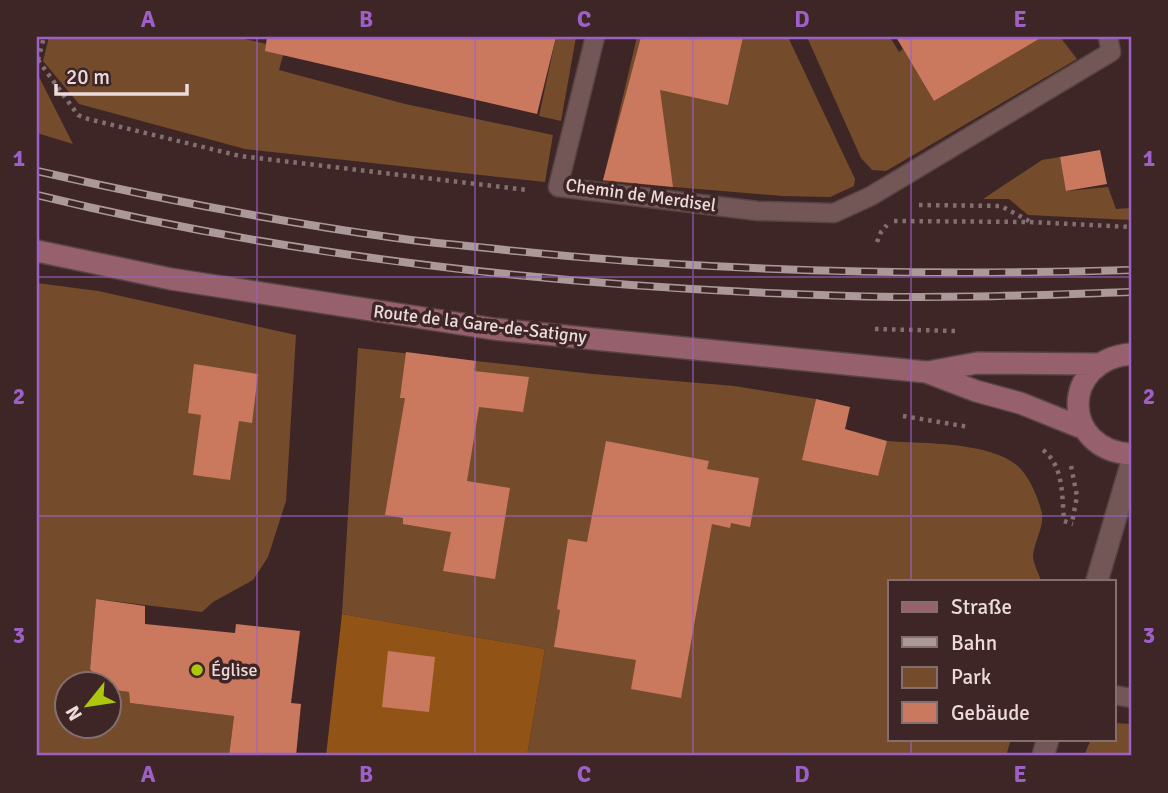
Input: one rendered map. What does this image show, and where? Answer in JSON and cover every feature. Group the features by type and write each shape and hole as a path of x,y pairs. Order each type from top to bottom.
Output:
{"street":[{"name":"Route de la Gare-de-Satigny","path":"37,251 183,281 494,328 926,372 976,391 1020,403 1085,429 1098,444 1114,453 1131,454"},
{"name":"Route de la Gare-de-Satigny","path":"926,372 977,363 1097,364 1114,355 1131,354"},
{"path":"1085,429 1079,415 1078,399 1084,380 1097,364"},
{"path":"1097,580 1131,465"}],"lane":[{"name":"Chemin de Merdisel","path":"594,37 558,187 758,211 834,213 871,196 1111,52 1108,37"}],"path":[{"path":"44,37 38,60 78,115 88,120 240,156 525,190 558,187"},
{"path":"871,196 880,204 1002,206 1030,222"},
{"path":"877,243 881,232 894,221 1030,222 1131,227"},
{"path":"875,329 949,330"},
{"path":"903,415 977,428"},
{"path":"1041,449 1051,456 1060,479 1064,521 1110,535"}],"green space":[{"path":"49,37 235,37 285,48 279,70 405,104 553,135 545,182 245,149 79,104 43,61"},
{"path":"556,37 576,37 561,121 539,116"},
{"path":"637,37 788,37 855,179 854,186 830,197 783,196 603,181"},
{"path":"807,37 890,37 899,52 903,49 934,101 1006,58 994,37 1060,37 1077,59 886,171 872,170 861,158"},
{"path":"37,76 39,77 73,144 37,133"},
{"path":"1060,157 1067,191 1108,187 1116,209 1131,208 1131,220 1028,215 1009,199 983,199 1042,160"},
{"path":"37,283 98,291 296,335 286,501 268,557 253,580 213,602 202,612 96,599 92,670 52,670 52,740 122,740 122,691 129,692 130,703 234,716 229,756 37,756"},
{"path":"358,348 593,374 734,386 816,399 803,460 877,476 887,441 973,448 1005,458 1018,466 1033,488 1042,514 1033,556 1041,580 888,580 888,740 1011,740 1006,756 527,756 545,649 342,614"},
{"path":"1116,723 1131,724 1131,756 1084,756 1091,740 1116,740"}],"shaded area":[{"path":"342,614 545,649 527,756 326,756"}],"building":[{"path":"267,37 556,37 537,114 265,51"},
{"path":"641,37 743,37 728,105 660,90 673,187 603,180"},
{"path":"896,37 1042,37 934,101"},
{"path":"1100,150 1107,184 1066,191 1060,157"},
{"path":"406,352 476,361 474,371 529,377 523,412 479,407 467,481 510,488 495,579 443,571 451,532 403,524 403,518 385,515 405,398 400,398"},
{"path":"194,364 258,374 252,423 239,421 230,480 193,475 201,415 188,413"},
{"path":"816,399 850,407 845,429 887,441 878,476 802,460"},
{"path":"606,441 709,461 707,469 759,478 750,527 731,523 730,528 712,524 681,698 631,689 636,660 554,647 568,539 587,542"},
{"path":"96,599 145,606 145,624 235,633 236,624 300,631 291,703 301,704 296,756 229,756 234,716 130,703 129,692 122,691 122,670 90,669"},
{"path":"388,651 435,657 429,712 382,707"}],"railway":[{"path":"37,171 215,208 351,231 584,257 740,268 896,272 1131,270"},
{"path":"37,195 237,237 440,267 542,278 747,292 884,297 1131,292"}],"place":[{"name":"Église","path":"197,670"}]}
